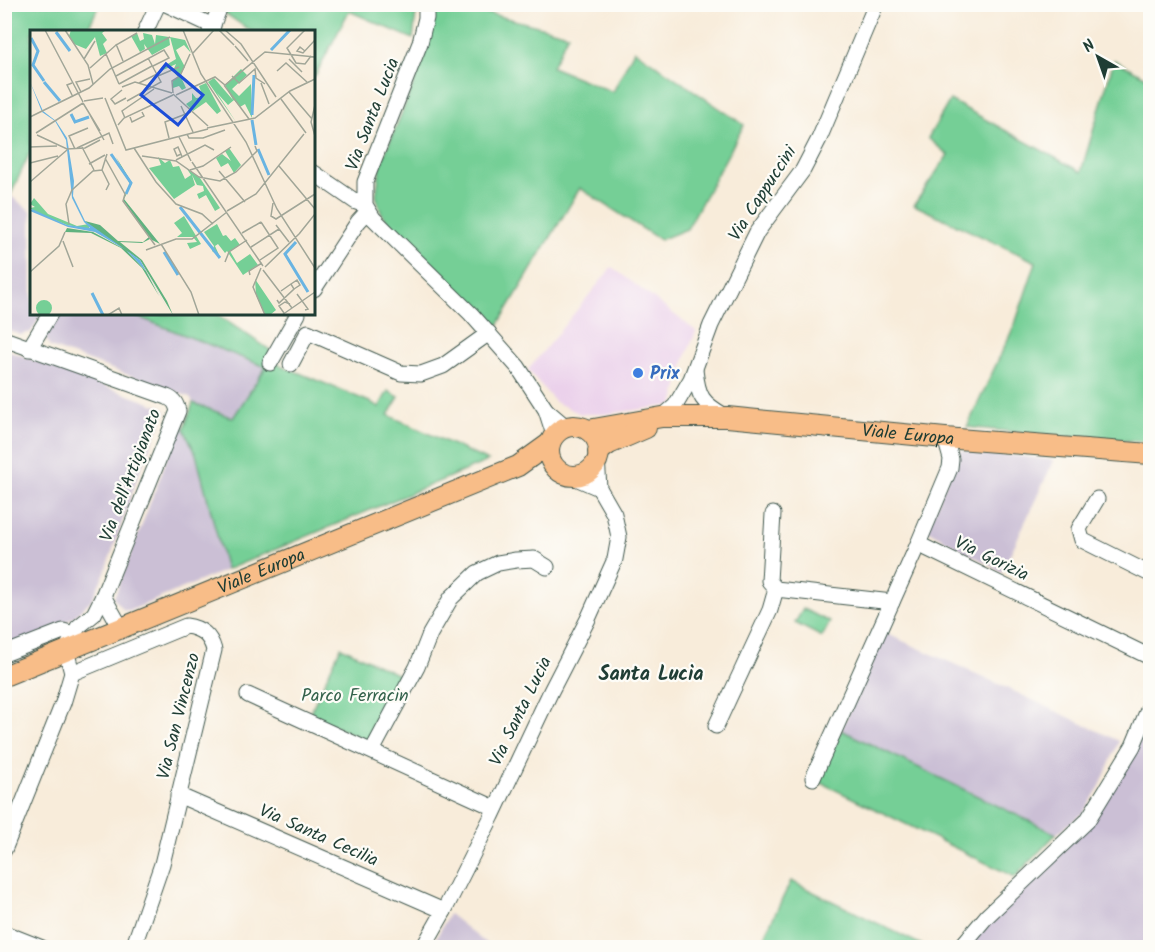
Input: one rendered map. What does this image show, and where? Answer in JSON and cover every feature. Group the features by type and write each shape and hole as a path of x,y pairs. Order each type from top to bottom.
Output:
{"main road":[{"name":"Viale Europa","path":"598,454 609,444 672,417"},
{"name":"Viale Europa","path":"588,430 672,417 727,417 945,438 1150,454"},
{"path":"574,426 588,430 595,437 598,454 590,469 584,473 562,470 550,459 549,451 557,435 574,426"},
{"name":"Viale Europa","path":"4,676 70,642 111,632 518,466 557,435"},
{"name":"Viale Europa","path":"518,466 562,470"}],"street":[{"path":"146,30 158,4"},
{"path":"166,4 211,29 220,4"},
{"name":"Via Santa Lucia","path":"366,208 365,182 420,43 426,18 426,4"},
{"name":"Via Cappuccini","path":"672,417 675,406 695,370 711,325 757,232 803,170 819,139 876,4"},
{"path":"315,174 366,208 489,333 518,367 546,410 557,435"},
{"path":"315,287 366,208"},
{"path":"29,349 49,315"},
{"path":"270,363 297,315"},
{"path":"291,364 308,332 401,373 421,374 442,366 489,333"},
{"name":"Via dell'Artigianato","path":"4,339 167,397 177,405 176,417 103,596"},
{"path":"695,370 702,399 709,407 727,417"},
{"path":"672,417 695,410 699,405 700,392"},
{"path":"813,778 950,468 951,459 945,438"},
{"name":"Via Santa Lucia","path":"423,948 495,808 615,559 619,537 614,514 599,488 598,454"},
{"path":"562,470 599,488"},
{"path":"1097,499 1079,529 1082,540 1150,574"},
{"path":"773,514 769,581 776,589 892,602"},
{"name":"Via Gorizia","path":"918,544 1150,657"},
{"path":"372,751 417,667 430,634 451,598 477,573 498,563 534,559 547,567"},
{"path":"716,726 770,610 776,589"},
{"path":"70,642 78,627 94,614 103,596"},
{"path":"103,596 111,632"},
{"path":"94,614 94,626 111,632"},
{"name":"Via San Vincenzo","path":"72,673 186,626 199,629 209,637 214,650 162,864 133,948"},
{"path":"4,654 63,631 70,642 72,673 63,703 4,850"},
{"path":"248,695 495,808"},
{"path":"960,948 987,916 1087,820 1133,746 1150,705"},
{"name":"Via Santa Cecilia","path":"178,795 444,911"},
{"path":"4,933 42,948"}],"shaded area":[{"path":"4,191 30,210 30,315 41,315 31,332 20,335 5,329"},
{"path":"612,267 696,331 685,359 673,405 605,414 581,414 555,402 528,370"},
{"path":"55,315 134,315 266,367 233,418 193,403 190,397 50,347 44,335"},
{"path":"4,349 161,407 166,411 139,473 105,572 92,599 75,616 58,627 4,652"},
{"path":"181,422 196,454 226,570 131,610 124,610 114,598"},
{"path":"959,450 1054,460 1002,572 927,530"},
{"path":"885,633 1119,741 1100,786 1083,813 1056,834 841,730"},
{"path":"1150,713 1150,947 965,948 1082,826"},
{"path":"449,914 488,945 487,948 431,948"}],"green space":[{"path":"5,4 99,5 87,30 30,30 30,152 10,196 4,191"},
{"path":"226,4 417,5 413,39 349,11 315,76 315,30 250,30 223,12"},
{"path":"433,5 456,5 568,34 552,67 613,92 634,50 744,125 687,229 660,240 580,188 495,330 383,216 376,195 381,163 420,69 427,46"},
{"path":"1114,60 1150,79 1150,442 1065,437 967,427 1015,324 1036,262 914,205 948,155 928,138 950,100 1081,172"},
{"path":"134,315 218,315 270,350 275,363 379,407 388,391 399,397 388,415 488,461 226,570 196,454 184,429 193,403 233,418 266,367"},
{"path":"803,609 830,622 822,637 795,623"},
{"name":"Parco Ferracin","path":"341,647 401,676 369,742 309,715"},
{"path":"841,730 1056,834 1015,877 817,781"},
{"path":"791,881 922,945 921,947 759,947"}],"place":[{"name":"Prix","path":"638,373"}],"district":[{"name":"Santa Lucia","path":"651,673"}]}
